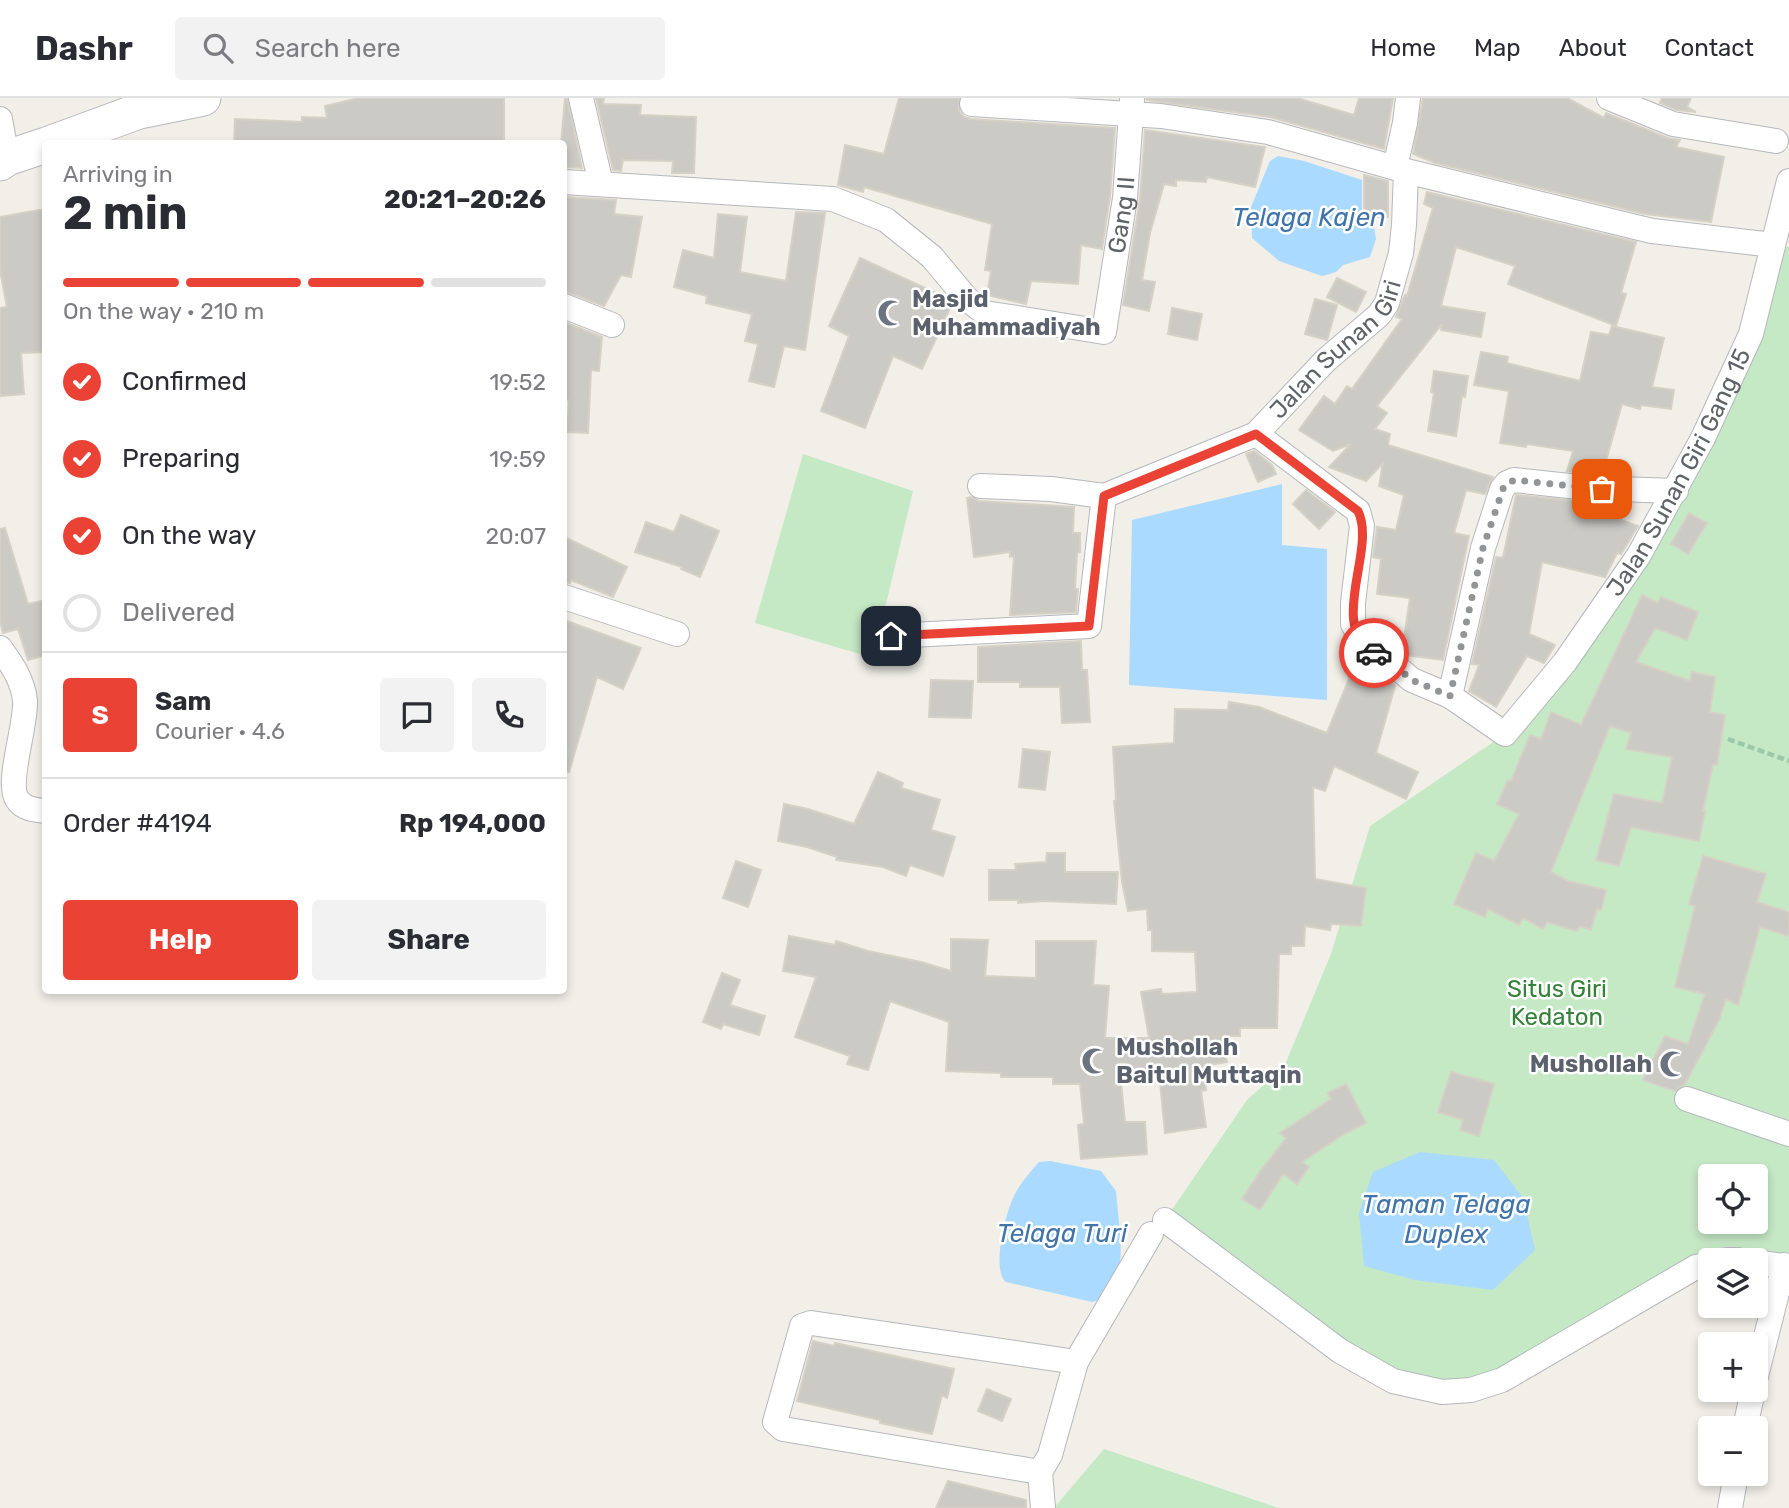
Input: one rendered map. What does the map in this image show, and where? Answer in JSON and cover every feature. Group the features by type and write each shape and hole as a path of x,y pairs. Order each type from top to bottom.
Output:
{"main road":[{"path":"56,140 139,105 203,98"},
{"path":"3,161 42,146"}],"street":[{"path":"567,182 601,184 581,98"},
{"name":"Jalan Sunan Giri","path":"1104,496 1256,434 1326,360 1379,315 1387,303 1401,253 1404,225 1400,169 1408,98"},
{"path":"1609,98 1673,124 1776,141"},
{"path":"972,104 1131,106 1161,116 1268,132 1400,169 1652,231 1773,245"},
{"name":"Gang II","path":"601,184 834,199 886,220 932,257 967,299 985,313 1104,332 1125,198 1131,106"},
{"path":"0,119 3,161"},
{"name":"Jalan Sunan Giri Gang 15","path":"1450,696 1505,734 1565,662 1639,555 1707,431 1751,334 1789,181"},
{"path":"567,307 612,325"},
{"path":"1256,434 1358,511 1362,526 1353,624 1366,648 1389,661 1412,680 1450,696 1483,548 1502,489 1507,483 1514,480 1588,488 1676,491"},
{"path":"891,636 1089,626 1104,496 1051,489 980,486"},
{"path":"567,598 677,634"},
{"path":"0,648 36,702 14,784 16,798 28,809 42,811"},
{"path":"1687,1099 1789,1134"},
{"path":"1043,1508 1040,1472 1050,1455 1076,1362 1158,1227 1340,1351 1393,1381 1442,1392 1471,1390 1502,1380 1698,1267"},
{"path":"1768,1264 1787,1266 1768,1334"},
{"path":"1040,1472 778,1427 775,1422 802,1326 811,1323 1076,1362"},
{"path":"1730,1508 1734,1486"}],"path":[{"path":"1728,739 1789,761"}],"green space":[{"name":"Situs Giri Kedaton","path":"1773,245 1789,247 1789,1261 1768,1261 1768,1248 1698,1248 1698,1279 1471,1390 1380,1373 1165,1220 1247,1100 1284,1067 1331,954 1370,826 1505,734 1639,555 1707,431"},
{"path":"803,454 913,491 873,658 755,623"},
{"path":"1104,1449 1279,1508 1054,1508"}],"water":[{"name":"Telaga Kajen","path":"1278,156 1304,161 1362,180 1362,221 1366,226 1374,227 1376,239 1370,257 1343,265 1336,272 1322,276 1279,261 1252,238 1251,207 1270,161"},
{"path":"1282,484 1282,545 1327,549 1327,700 1129,685 1132,520"},
{"name":"Taman Telaga Duplex","path":"1420,1152 1494,1160 1523,1198 1535,1250 1493,1290 1415,1280 1364,1266 1359,1213 1373,1172"},
{"name":"Telaga Turi","path":"1050,1161 1101,1171 1116,1191 1121,1243 1120,1267 1099,1300 1092,1302 1006,1282 1002,1276 1001,1242 1013,1198 1039,1162"}],"building":[{"path":"359,98 504,98 504,140 234,140 235,119 302,122 302,117 327,118 325,106"},
{"path":"567,98 582,168 567,167 567,140 561,140"},
{"path":"596,98 604,98 603,104 641,105 640,115 696,117 694,173 672,173 673,161 623,160 621,171 613,170"},
{"path":"899,98 959,98 959,111 964,117 971,119 1115,128 1110,196 1102,249 1081,245 1078,284 1031,281 1026,304 987,295 991,271 985,270 992,224 864,187 863,192 838,185 845,145 884,154"},
{"path":"1146,98 1297,98 1354,115 1359,98 1393,98 1384,149 1270,117"},
{"path":"1423,98 1567,98 1604,118 1606,113 1668,138 1680,140 1676,147 1724,157 1711,222 1645,214 1435,163 1413,154"},
{"path":"1662,98 1691,98 1687,107 1696,112 1677,110 1660,103"},
{"path":"1145,130 1265,147 1255,187 1207,177 1206,182 1176,180 1176,186 1164,184 1150,233 1142,280 1155,282 1149,311 1123,305 1140,199"},
{"path":"1364,175 1388,181 1388,217 1364,217"},
{"path":"1427,192 1636,242 1621,293 1626,294 1616,326 1508,284 1515,266 1456,247 1441,306 1485,313 1481,337 1441,330 1442,324 1377,406 1387,413 1375,429 1390,434 1388,445 1493,477 1485,494 1466,490 1454,533 1469,536 1443,660 1405,655 1402,652 1410,598 1377,594 1381,559 1373,557 1377,527 1396,530 1404,495 1379,486 1383,463 1366,481 1329,467 1351,444 1333,451 1299,430 1324,396 1335,404 1347,386 1352,389 1402,319 1396,317 1405,295 1407,296 1433,208 1424,204"},
{"path":"567,197 616,200 614,214 642,217 631,277 621,275 604,306 567,292"},
{"path":"42,210 42,352 21,353 24,394 0,396 0,308 7,307 0,270 0,217"},
{"path":"796,212 825,213 805,350 784,346 774,387 749,381 758,344 745,341 752,314 706,303 707,296 674,287 683,250 714,258 718,214 747,217 740,272 786,281"},
{"name":"Masjid Muhammadiyah","path":"860,258 947,298 952,304 922,369 893,356 865,428 821,411 849,336 829,326"},
{"path":"1337,278 1366,292 1356,312 1327,297"},
{"path":"1315,299 1337,305 1327,340 1305,334"},
{"path":"1172,308 1202,314 1197,340 1168,334"},
{"path":"567,323 602,337 599,371 591,370 588,433 567,432"},
{"path":"1612,326 1664,338 1652,387 1674,390 1671,409 1641,405 1640,409 1622,404 1604,468 1608,469 1607,474 1567,471 1573,451 1500,443 1509,391 1474,385 1481,352 1508,357 1507,363 1580,381 1591,332 1609,335"},
{"path":"1434,371 1468,376 1456,436 1428,431 1434,393 1431,392"},
{"path":"1254,451 1272,465 1276,474 1258,482 1246,454"},
{"path":"1306,490 1335,512 1319,529 1293,504"},
{"path":"1516,495 1599,503 1600,508 1623,515 1621,520 1638,526 1621,554 1617,553 1605,577 1542,562 1529,634 1555,645 1544,663 1527,656 1496,707 1469,691 1479,665 1472,664 1496,557 1503,558"},
{"path":"967,498 979,501 1074,507 1073,533 1080,533 1075,589 1078,589 1076,612 1010,615 1014,556 1010,557 1010,552 974,557"},
{"path":"1689,513 1707,523 1688,554 1671,544"},
{"path":"681,515 719,531 700,577 681,569 682,567 635,552 646,522 674,532"},
{"path":"5,528 28,604 42,601 42,656 28,660 18,629 3,633 0,621 0,529"},
{"path":"567,538 627,567 613,597 571,580 567,582"},
{"path":"1642,595 1658,603 1661,597 1698,612 1687,640 1655,628 1636,662 1690,681 1692,672 1715,677 1710,712 1725,715 1717,765 1713,764 1699,841 1631,827 1619,866 1596,860 1614,794 1662,803 1672,757 1626,749 1631,733 1610,726 1551,872 1568,881 1606,890 1601,910 1597,909 1591,930 1579,926 1577,931 1547,922 1543,929 1523,918 1519,925 1488,909 1485,917 1454,904 1476,853 1494,861 1519,814 1497,804 1508,780 1511,781 1530,735 1541,739 1551,712 1581,725"},
{"path":"567,621 641,648 623,689 597,677 569,772"},
{"path":"1081,641 1082,670 1087,670 1090,722 1062,723 1060,687 1020,687 1020,682 978,682 978,647"},
{"path":"1357,659 1381,673 1395,686 1376,753 1418,772 1406,799 1334,766 1325,791 1313,787 1315,879 1366,888 1361,926 1331,924 1330,930 1305,926 1304,946 1291,946 1291,954 1279,954 1277,1028 1240,1028 1240,1036 1223,1036 1227,1062 1204,1066 1206,1090 1201,1091 1206,1127 1165,1133 1160,1082 1121,1083 1125,1122 1145,1122 1147,1154 1081,1159 1078,1125 1084,1124 1080,1084 1053,1084 1053,1077 1001,1077 1001,1073 946,1071 949,1022 890,1001 868,1070 847,1064 850,1056 795,1037 816,977 783,971 789,936 835,945 836,941 951,971 951,939 988,940 985,976 1036,978 1036,941 1096,941 1093,985 1109,986 1105,1038 1149,1038 1141,992 1161,989 1162,994 1197,992 1195,952 1152,951 1152,930 1148,930 1147,909 1128,911 1122,882 1114,801 1113,747 1174,743 1175,709 1228,710 1229,702 1259,707 1327,733"},
{"path":"931,680 973,681 971,718 929,717"},
{"path":"1023,749 1050,752 1045,790 1019,787"},
{"path":"878,772 903,783 901,788 940,800 931,830 955,837 943,876 910,865 906,876 883,867 836,860 837,857 807,847 778,841 784,804 854,824"},
{"path":"1047,853 1065,853 1065,872 1118,872 1116,904 989,900 989,870 1016,870 1015,864 1046,862"},
{"path":"1703,856 1766,874 1757,902 1789,912 1789,936 1760,927 1738,1005 1726,999 1719,1020 1685,1084 1675,1091 1643,1080 1665,1036 1688,1044 1705,994 1675,987 1695,906 1689,904"},
{"path":"736,861 761,870 748,907 723,898"},
{"path":"722,973 740,980 730,1005 765,1016 759,1035 723,1024 721,1029 703,1022"},
{"path":"1451,1072 1494,1084 1479,1136 1460,1130 1463,1120 1438,1112"},
{"path":"1346,1084 1366,1123 1302,1162 1309,1167 1297,1184 1283,1174 1260,1210 1242,1199 1286,1138 1280,1133 1331,1099 1328,1093"},
{"path":"813,1341 834,1346 835,1343 954,1369 947,1398 942,1395 932,1434 797,1401"},
{"path":"987,1389 1011,1399 1002,1421 978,1411"},
{"path":"948,1481 1026,1500 1026,1508 936,1508"}],"way so far":[{"path":"1374,653 1389,661 1412,680 1450,696 1483,548 1504,486 1514,480 1602,489"}],"place":[{"name":"Masjid Muhammadiyah","path":"891,313"},
{"name":"Mushollah Baitul Muttaqin","path":"1095,1061"},
{"name":"Mushollah","path":"1673,1064"}],"route":[{"path":"891,636 1089,626 1104,496 1256,434 1358,511 1362,526 1353,624 1366,648 1374,653"}]}
